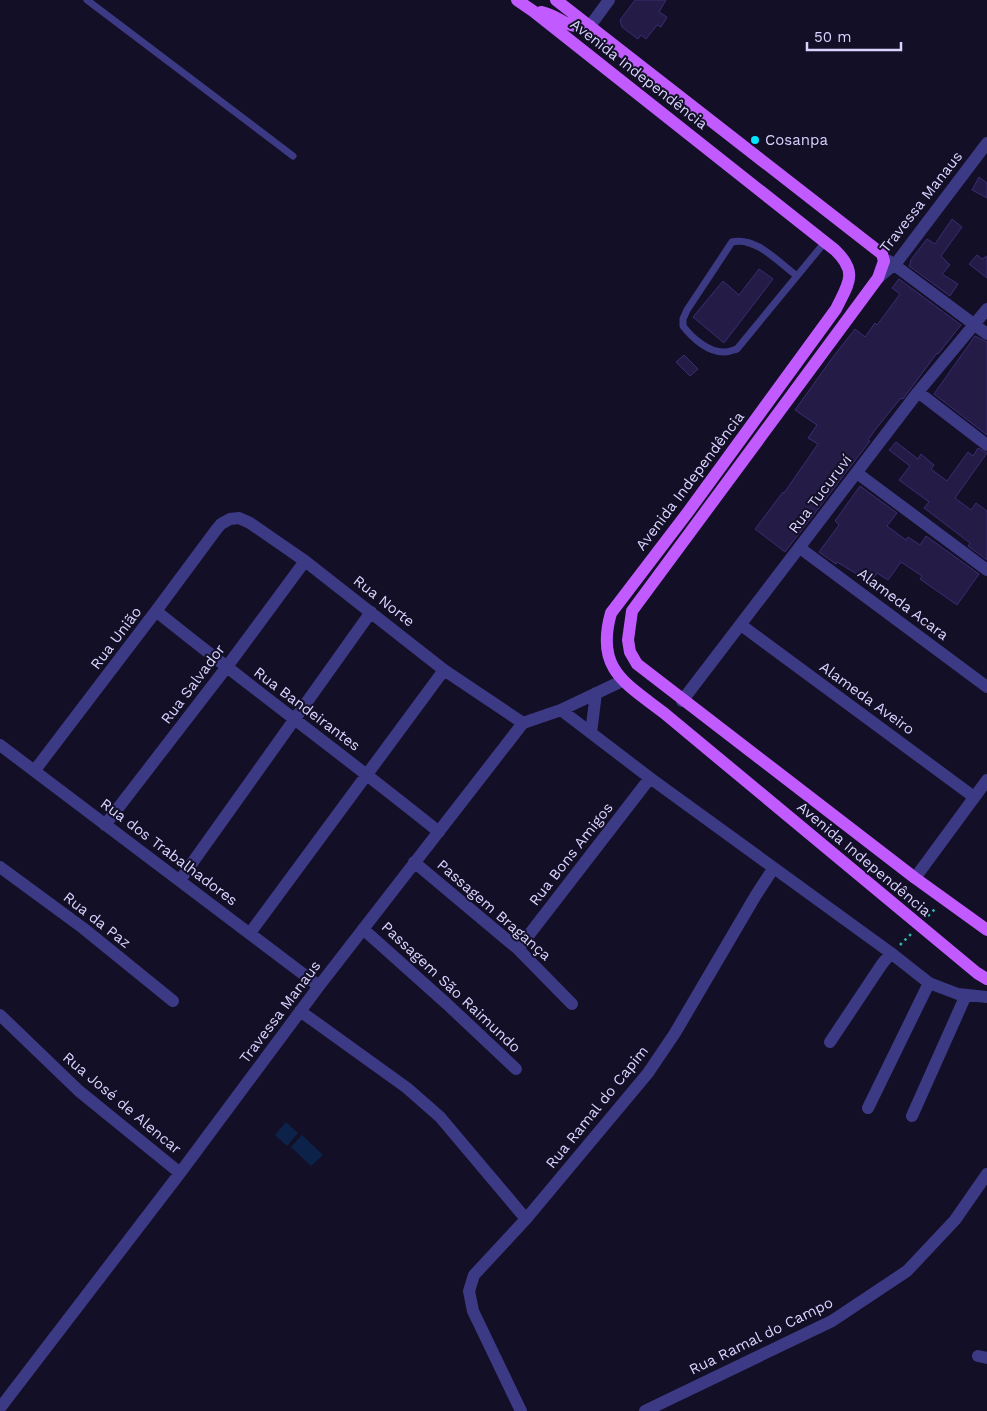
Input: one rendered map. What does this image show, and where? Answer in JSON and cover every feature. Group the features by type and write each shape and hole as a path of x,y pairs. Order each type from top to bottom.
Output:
{"main road":[{"name":"Avenida Independência","path":"517,0 825,242 846,260 849,268 849,282 836,309 688,512 611,613 606,630 609,660 622,681 664,713 977,974 987,979"},
{"name":"Avenida Independência","path":"556,0 882,254 884,261 878,278 632,611 628,640 630,652 637,664 682,701 914,878 987,930"},
{"path":"533,11 547,14 573,26 590,26"}],"street":[{"path":"590,26 609,0"},
{"name":"Travessa Manaus","path":"878,278 894,266 987,143"},
{"path":"882,254 894,266 987,334"},
{"name":"Rua Tucuruví","path":"682,701 918,392 987,309"},
{"path":"918,392 987,445"},
{"path":"857,473 987,570"},
{"name":"Rua Norte","path":"221,524 230,519 239,518 245,521 305,561 444,670 523,723"},
{"name":"Rua União","path":"35,770 221,524"},
{"name":"Alameda Acara","path":"800,548 987,686"},
{"name":"Rua Salvador","path":"105,825 226,668 305,561"},
{"name":"Rua Bandeirantes","path":"156,612 226,668 366,773 439,832"},
{"path":"180,880 371,612"},
{"name":"Alameda Aveiro","path":"741,626 974,797"},
{"path":"250,933 366,773 444,670"},
{"path":"523,723 561,710 622,681"},
{"path":"591,733 596,693"},
{"path":"561,710 650,778 891,953 929,983 958,994 987,997"},
{"name":"Travessa Manaus","path":"0,1408 180,1173 319,986 523,723"},
{"name":"Rua dos Trabalhadores","path":"0,745 319,986"},
{"name":"Rua Bons Amigos","path":"518,949 650,778"},
{"path":"914,878 987,780"},
{"name":"Passagem Bragança","path":"414,862 518,949 572,1004"},
{"name":"Rua da Paz","path":"0,867 83,928 173,1001"},
{"name":"Rua Ramal do Capim","path":"521,1411 474,1311 469,1291 474,1275 526,1218 648,1073 675,1033 773,869"},
{"name":"Passagem São Raimundo","path":"363,929 516,1069"},
{"path":"830,1042 891,953"},
{"path":"868,1108 929,983"},
{"path":"912,1116 966,995"},
{"path":"300,1011 407,1088 440,1117 526,1218"},
{"name":"Rua José de Alencar","path":"0,1015 79,1091 180,1173"},
{"name":"Rua Ramal do Campo","path":"646,1411 832,1321 907,1272 954,1220 987,1174"}],"lane":[{"path":"86,0 293,156"},
{"path":"797,276 758,246 747,241 739,240 732,242 687,310 683,326 690,335 710,349 724,352 737,349 825,242"}],"water":[{"path":"286,1122 298,1133 287,1146 275,1135"},
{"path":"302,1135 323,1155 311,1166 291,1147"}],"building":[{"path":"635,0 666,0 659,12 667,17 661,27 657,25 646,39 641,35 638,39 622,27 620,20"},
{"path":"979,177 987,183 987,198 972,190"},
{"path":"952,219 962,227 941,256 950,265 942,274 958,284 950,296 909,266 910,261 927,239 935,244"},
{"path":"977,255 982,259 987,256 987,278 969,264"},
{"path":"759,269 773,279 724,343 693,317 723,281 739,295"},
{"path":"899,279 961,325 937,353 903,399 901,398 875,430 868,440 870,441 785,552 755,529 784,493 818,444 808,438 817,425 795,410 855,329 865,337 875,323 877,325 900,294 892,288"},
{"path":"975,336 987,342 987,435 934,394"},
{"path":"684,355 698,369 690,376 676,362"},
{"path":"896,442 918,459 921,454 934,465 931,469 947,481 968,452 973,456 978,448 987,453 955,498 971,510 976,503 987,511 987,560 968,546 970,543 924,508 929,502 899,480 910,466 889,450"},
{"path":"860,486 897,513 887,526 906,540 908,537 920,545 926,536 979,574 957,605 920,579 922,576 901,562 888,580 877,573 870,582 837,562 836,564 819,552 839,525 835,521"}],"place":[{"name":"Cosanpa","path":"755,140"}]}
